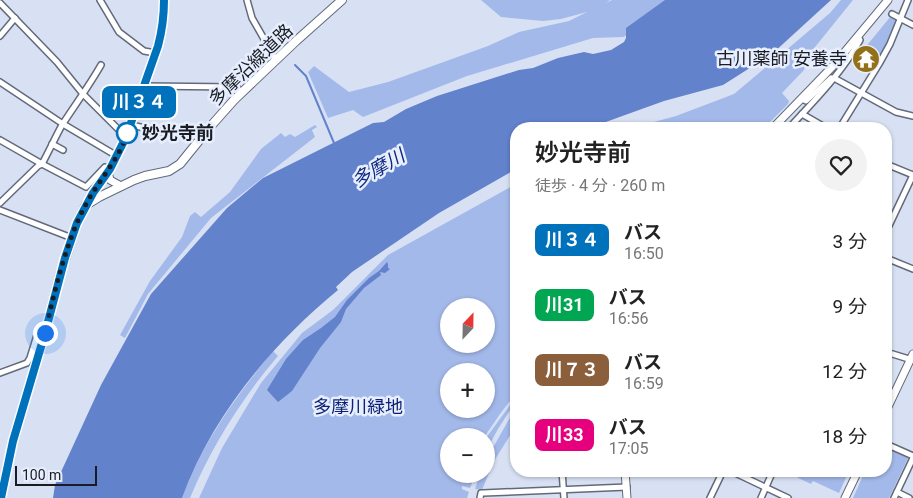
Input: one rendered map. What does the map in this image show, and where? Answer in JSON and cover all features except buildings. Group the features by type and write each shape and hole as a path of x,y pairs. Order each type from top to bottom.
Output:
{"main road":[{"name":"多摩沿線道路","path":"86,205 145,176 169,171 184,161 218,118 243,92 342,0"},
{"path":"1,498 13,441 60,275 77,223 86,205"}],"street":[{"path":"100,0 119,32 144,52 156,53"},
{"path":"86,205 109,170 126,137 162,34 164,0"},
{"path":"247,0 252,18 276,60"},
{"path":"779,122 833,66 888,0"},
{"path":"844,122 886,51 908,0"},
{"path":"0,3 57,62 83,94 126,137"},
{"path":"892,14 913,25"},
{"path":"0,36 15,18"},
{"path":"795,122 834,78 860,40 858,37"},
{"path":"0,204 42,164 63,124 101,65"},
{"path":"834,78 896,112 913,116"},
{"path":"802,99 806,101 834,78"},
{"path":"0,82 63,124 117,156"},
{"path":"144,86 235,87 243,92"},
{"path":"802,114 816,122"},
{"path":"130,125 202,137"},
{"path":"0,140 86,187 105,167 109,170"},
{"path":"52,144 63,150"},
{"path":"892,166 913,175 892,219"},
{"path":"109,170 110,180 122,186"},
{"path":"0,210 72,238"},
{"path":"892,260 913,269"},
{"path":"0,373 27,363 38,332 45,333"},
{"path":"892,353 912,358 892,399"},
{"path":"892,447 913,457 895,495 909,498"},
{"path":"562,477 564,498"},
{"path":"626,477 627,498"},
{"path":"710,498 720,477"},
{"path":"744,477 788,498"},
{"path":"761,498 771,477"},
{"path":"845,498 855,477"},
{"path":"480,498 481,493 517,495 563,490 627,487"}],"green space":[{"path":"481,0 610,0 606,3 612,0 688,0 665,19 623,37 593,38 467,76 363,117 353,110 328,118 308,72 314,66 349,92 388,82 488,46 519,32 569,21 587,12 561,19 543,21 501,17"},
{"path":"841,0 853,0 807,57 804,70 782,93 789,101 788,104 770,122 654,122 676,116 734,94 830,13"},
{"path":"891,16 897,19 881,56 878,54 876,56 864,49"},
{"path":"315,125 317,127 312,130 315,137 211,218 148,294 125,338 120,335 150,281 182,237 190,216 195,212 201,217 230,192 261,149 281,133 285,137 290,134 295,137"},
{"name":"多摩川緑地","path":"510,187 510,401 490,428 440,428 440,483 472,483 470,488 462,486 462,489 469,492 467,498 199,498 222,448 261,383 302,333 333,310 388,255"},
{"path":"273,351 278,356 228,424 198,479 190,498 182,498 199,458 221,421"},
{"path":"510,405 510,410 495,434 495,428 493,428"},
{"path":"510,418 510,436 495,459 495,444"},
{"path":"892,451 908,458 889,498 853,498 862,477 892,477"},
{"path":"846,477 839,493 813,481 811,484 798,478"},
{"path":"477,483 485,483 482,490 475,489"}],"water":[{"name":"多摩川","path":"665,0 831,0 772,54 723,85 664,101 606,122 510,122 510,172 439,213 352,272 336,287 338,290 290,334 246,384 210,439 182,498 53,498 55,485 101,385 151,294 227,208 263,178 373,123 384,122 406,109 437,96 519,70 533,68 558,58 584,52 593,54 611,50 624,42 626,28"},
{"path":"387,262 390,269 385,273 380,272 381,275 364,288 346,309 341,322 320,348 292,391 278,402 267,390 286,359 303,340 335,317 347,300"}],"waterway":[{"path":"295,65 306,76 334,143"}],"bus line":[{"name":"川３４","path":"1,498 13,441 65,258 77,223 86,205 110,169 126,137 162,34 164,0"}],"place":[{"name":"古川薬師 安養寺","path":"866,59"},
{"name":"妙光寺前","path":"127,133"}],"route":[{"path":"45,333 60,275 77,223 93,193 117,156 127,133"}]}
